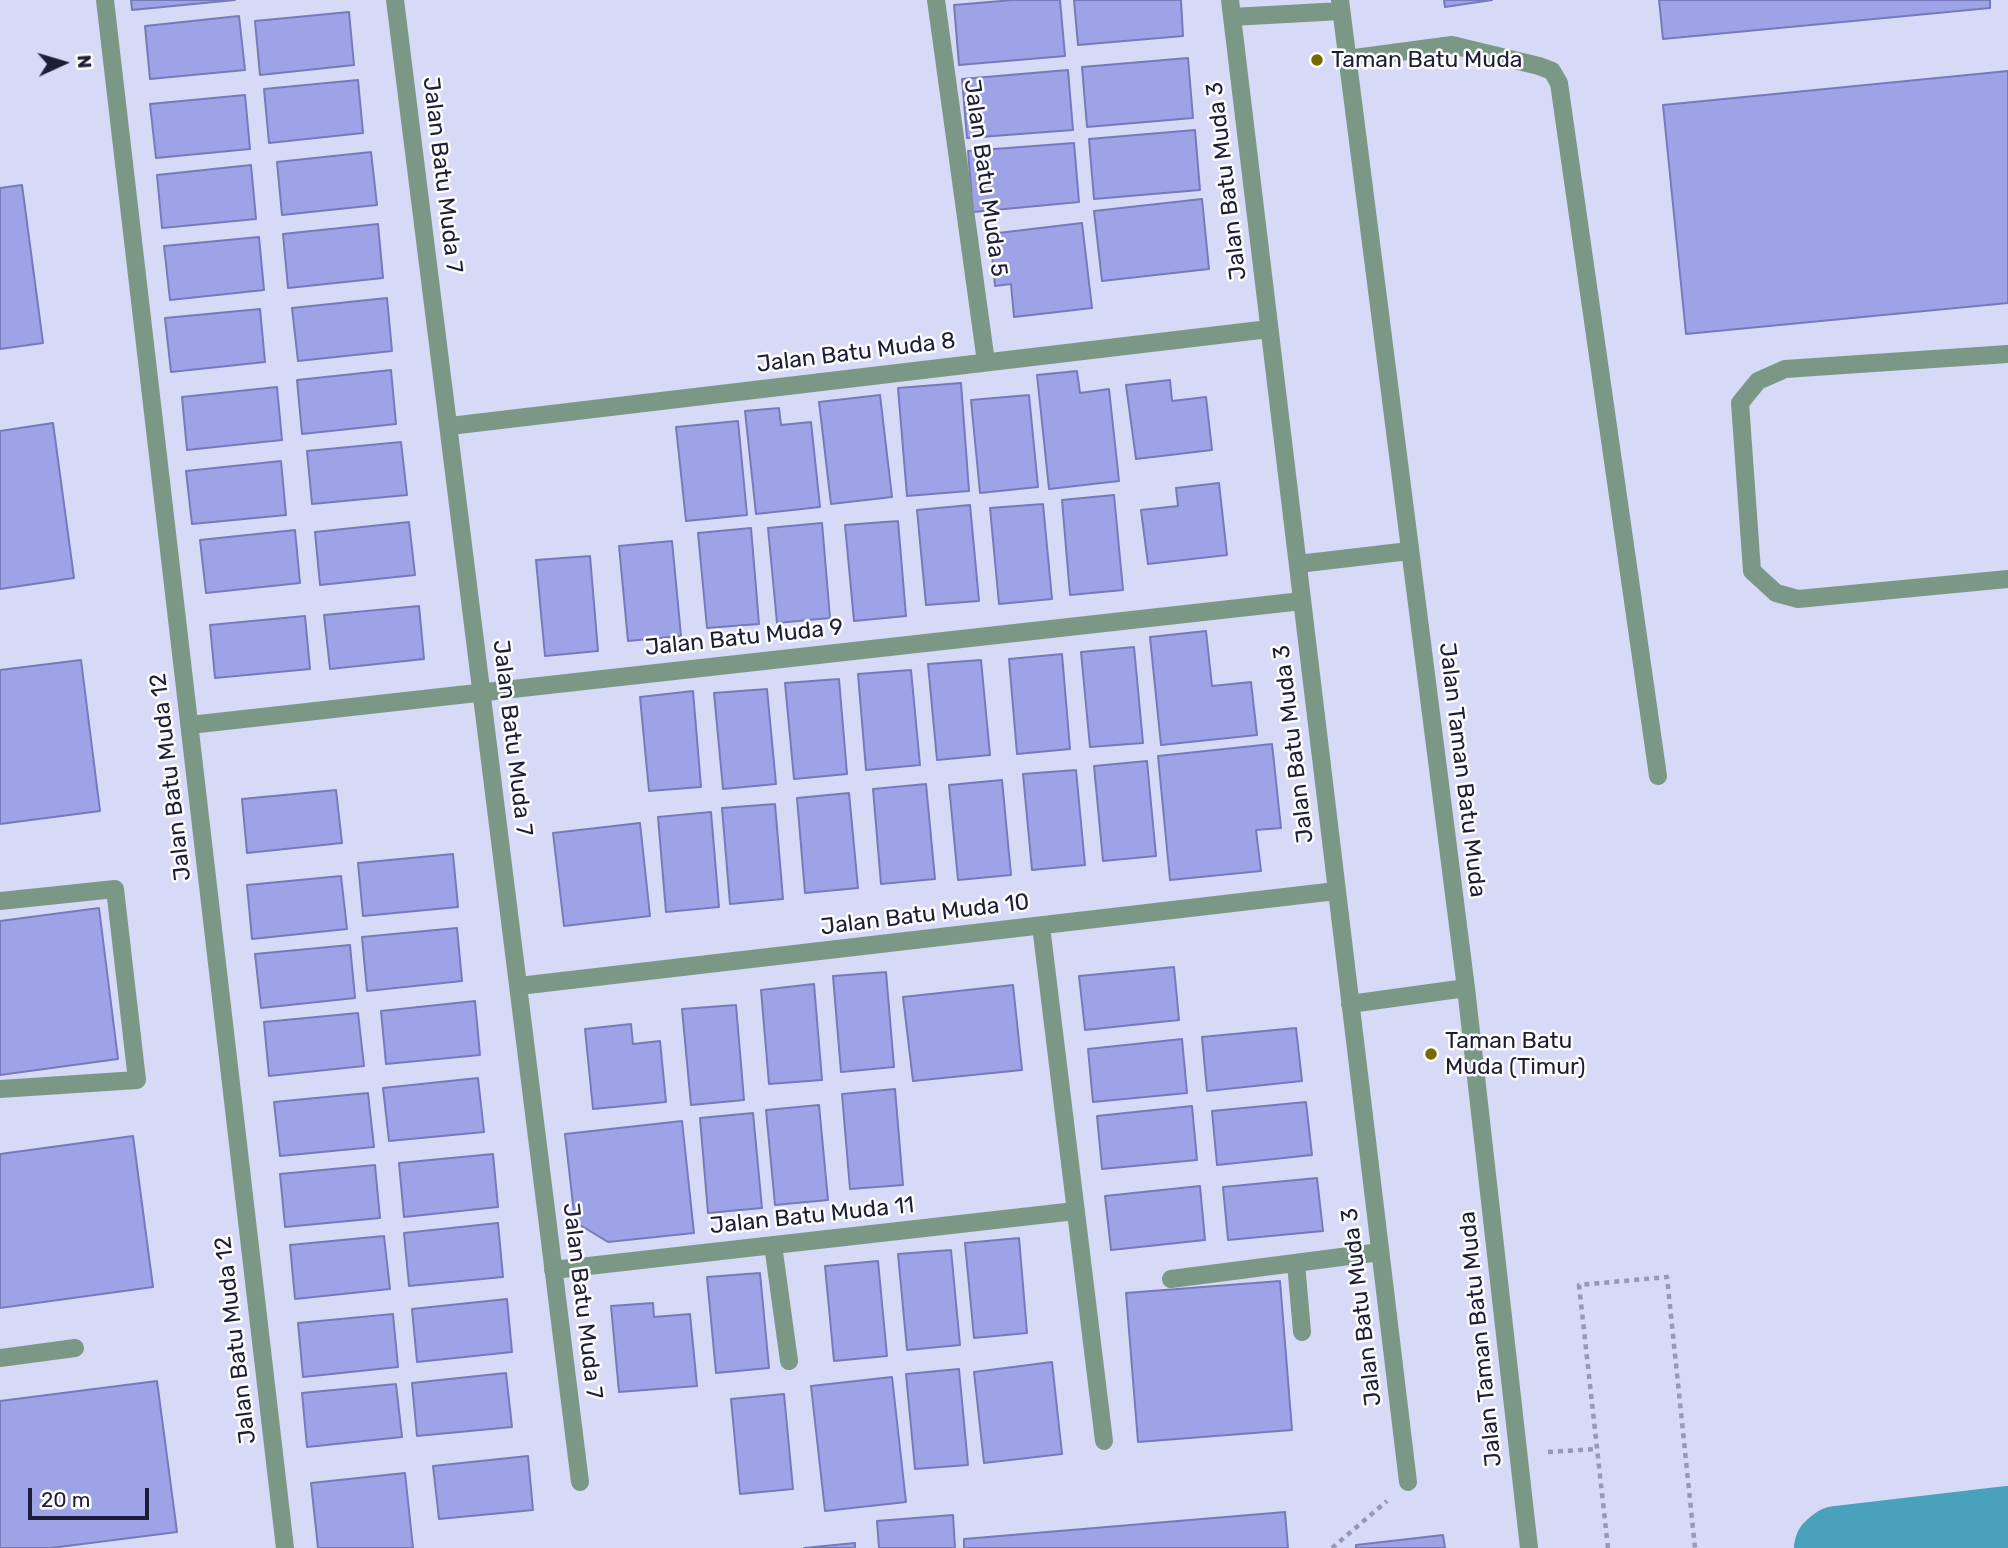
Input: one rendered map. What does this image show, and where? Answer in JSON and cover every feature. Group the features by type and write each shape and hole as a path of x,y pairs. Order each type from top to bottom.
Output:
{"street":[{"name":"Jalan Batu Muda 12","path":"105,0 285,1548"},
{"name":"Jalan Batu Muda 7","path":"395,0 580,1482"},
{"name":"Jalan Batu Muda 5","path":"936,0 986,362"},
{"path":"1231,8 1341,6"},
{"name":"Jalan Taman Batu Muda","path":"1341,6 1466,988 1529,1548"},
{"name":"Jalan Batu Muda 3","path":"1231,8 1408,1482"},
{"path":"1348,59 1452,45 1539,66 1552,71 1559,83 1658,776"},
{"name":"Jalan Batu Muda 8","path":"450,426 1269,329"},
{"path":"2008,354 1785,369 1758,381 1740,403 1752,571 1776,593 1798,599 2008,579"},
{"path":"1298,565 1409,551"},
{"name":"Jalan Batu Muda 9","path":"190,724 1303,601"},
{"path":"0,901 116,889 137,1080 0,1090"},
{"name":"Jalan Batu Muda 10","path":"519,986 1336,891"},
{"path":"1041,926 1104,1441"},
{"path":"1350,1004 1466,988"},
{"name":"Jalan Batu Muda 11","path":"553,1270 1076,1211"},
{"path":"773,1245 789,1362"},
{"path":"1171,1279 1380,1252"},
{"path":"1296,1263 1302,1332"},
{"path":"0,1358 75,1348"}],"path":[{"path":"1608,1548 1579,1285 1667,1277 1695,1548"},
{"path":"1518,1454 1596,1449"},
{"path":"1332,1548 1408,1482"}],"building":[{"path":"131,0 235,0 132,10"},
{"path":"1013,0 1060,0 1065,56 959,65 954,5"},
{"path":"1074,0 1181,0 1183,36 1078,45"},
{"path":"1444,0 1492,0 1445,7"},
{"path":"1659,0 1990,0 1990,8 1663,39"},
{"path":"349,12 354,65 260,75 255,21"},
{"path":"239,16 245,70 150,79 145,26"},
{"path":"1188,58 1193,118 1087,127 1082,67"},
{"path":"1068,70 1073,130 967,138 962,79"},
{"path":"2008,71 2008,303 1686,334 1663,105"},
{"path":"358,80 363,133 269,143 264,89"},
{"path":"245,95 250,149 156,158 150,104"},
{"path":"1195,130 1200,190 1094,199 1089,139"},
{"path":"1074,143 1079,202 973,212 968,151"},
{"path":"371,152 377,205 282,215 277,162"},
{"path":"251,165 256,219 162,228 157,175"},
{"path":"22,185 43,343 0,349 0,188"},
{"path":"1202,199 1209,269 1102,281 1094,211"},
{"path":"1082,223 1092,308 1014,317 1011,284 995,286 990,234"},
{"path":"378,224 383,278 288,288 283,234"},
{"path":"259,237 264,290 170,300 164,246"},
{"path":"387,298 392,351 298,361 292,308"},
{"path":"260,309 265,362 171,372 165,318"},
{"path":"391,370 396,424 302,434 297,380"},
{"path":"1077,371 1080,393 1109,389 1119,481 1049,489 1037,375"},
{"path":"1170,380 1172,401 1206,397 1212,450 1136,459 1126,385"},
{"path":"961,383 969,491 907,496 898,388"},
{"path":"277,387 282,440 187,450 182,397"},
{"path":"880,395 892,497 831,504 819,402"},
{"path":"1029,395 1038,487 980,493 971,400"},
{"path":"779,408 781,425 811,422 820,507 756,514 745,411"},
{"path":"738,421 747,515 686,521 676,427"},
{"path":"53,423 74,578 0,589 0,431"},
{"path":"401,442 407,495 312,504 307,451"},
{"path":"281,461 286,515 192,524 186,471"},
{"path":"1219,483 1227,555 1148,564 1141,510 1178,506 1176,488"},
{"path":"1114,495 1123,590 1070,595 1062,500"},
{"path":"1043,504 1052,599 999,604 990,508"},
{"path":"970,505 979,601 926,605 917,510"},
{"path":"898,521 906,616 854,621 845,525"},
{"path":"409,522 415,575 320,585 315,532"},
{"path":"822,523 830,618 777,623 768,528"},
{"path":"751,528 759,624 707,628 698,533"},
{"path":"295,530 300,583 206,593 200,540"},
{"path":"672,541 681,636 628,641 619,546"},
{"path":"590,556 598,651 545,656 536,560"},
{"path":"419,606 424,659 330,669 324,615"},
{"path":"305,616 310,669 215,678 210,625"},
{"path":"1206,631 1212,686 1251,682 1257,735 1161,745 1150,637"},
{"path":"1134,647 1143,743 1090,747 1081,652"},
{"path":"1062,654 1070,749 1017,754 1009,659"},
{"path":"81,660 100,811 0,824 0,670"},
{"path":"981,660 990,755 937,760 928,664"},
{"path":"911,670 920,765 866,770 858,674"},
{"path":"839,679 847,774 794,779 785,683"},
{"path":"767,689 776,784 723,789 714,693"},
{"path":"693,691 701,787 649,791 640,697"},
{"path":"1272,744 1281,828 1256,830 1261,871 1170,880 1158,756"},
{"path":"1147,761 1156,856 1103,861 1094,766"},
{"path":"1076,770 1085,865 1032,870 1023,774"},
{"path":"1002,780 1011,875 958,880 949,785"},
{"path":"926,784 935,879 881,884 873,789"},
{"path":"336,790 342,843 247,853 242,799"},
{"path":"849,793 858,888 805,893 797,798"},
{"path":"775,804 783,899 730,904 722,808"},
{"path":"711,812 719,907 666,912 658,817"},
{"path":"640,823 650,916 564,926 553,833"},
{"path":"453,854 458,907 363,916 358,863"},
{"path":"341,876 347,929 252,939 247,885"},
{"path":"99,908 118,1059 0,1075 0,921"},
{"path":"457,928 462,981 367,991 362,937"},
{"path":"350,945 355,998 261,1008 255,954"},
{"path":"1174,967 1179,1020 1085,1030 1079,976"},
{"path":"886,972 894,1067 841,1072 833,976"},
{"path":"814,984 822,1080 769,1084 761,990"},
{"path":"1013,985 1022,1070 913,1081 903,997"},
{"path":"475,1001 480,1055 386,1064 381,1011"},
{"path":"736,1005 744,1100 691,1105 682,1009"},
{"path":"358,1013 364,1066 269,1076 264,1022"},
{"path":"631,1024 633,1044 660,1041 666,1102 593,1109 585,1029"},
{"path":"1296,1028 1302,1081 1207,1091 1202,1037"},
{"path":"1182,1039 1187,1093 1093,1102 1088,1049"},
{"path":"478,1078 484,1132 389,1141 383,1088"},
{"path":"895,1089 903,1185 850,1189 842,1094"},
{"path":"368,1093 374,1147 280,1156 274,1102"},
{"path":"1306,1102 1312,1155 1217,1165 1212,1111"},
{"path":"819,1105 828,1200 775,1205 766,1110"},
{"path":"1192,1106 1197,1160 1102,1169 1097,1116"},
{"path":"753,1113 762,1208 708,1213 700,1118"},
{"path":"682,1121 694,1233 608,1242 575,1222 565,1134"},
{"path":"133,1136 153,1287 0,1308 0,1154"},
{"path":"493,1154 498,1207 404,1217 399,1163"},
{"path":"375,1165 380,1218 285,1227 280,1174"},
{"path":"1317,1178 1323,1231 1228,1240 1223,1187"},
{"path":"1200,1186 1205,1240 1111,1250 1105,1196"},
{"path":"498,1223 503,1277 409,1286 404,1233"},
{"path":"384,1236 390,1289 295,1299 290,1245"},
{"path":"1019,1238 1027,1333 974,1338 965,1243"},
{"path":"951,1250 960,1345 907,1350 898,1254"},
{"path":"878,1261 887,1356 834,1361 825,1266"},
{"path":"760,1273 769,1368 716,1373 707,1277"},
{"path":"1280,1281 1292,1430 1138,1442 1126,1293"},
{"path":"507,1299 512,1352 417,1362 412,1309"},
{"path":"653,1303 654,1317 690,1314 697,1386 619,1392 611,1306"},
{"path":"393,1314 398,1367 303,1377 298,1323"},
{"path":"1052,1362 1062,1454 984,1463 974,1372"},
{"path":"959,1369 968,1465 915,1469 906,1374"},
{"path":"506,1373 512,1427 417,1436 412,1383"},
{"path":"892,1377 906,1502 825,1511 811,1386"},
{"path":"157,1381 177,1532 51,1548 0,1548 0,1401"},
{"path":"396,1384 402,1437 307,1447 302,1393"},
{"path":"784,1394 793,1489 740,1494 731,1399"},
{"path":"528,1456 533,1510 439,1519 433,1466"},
{"path":"405,1473 413,1548 318,1548 311,1483"},
{"path":"1285,1512 1288,1548 964,1548 964,1539"},
{"path":"953,1515 955,1548 879,1548 877,1521"},
{"path":"1443,1535 1445,1548 1356,1548 1356,1545"},
{"path":"855,1543 855,1548 804,1548"}],"waterway":[{"path":"1831,1548 1837,1543 2008,1523"}],"place":[{"name":"Taman Batu Muda","path":"1317,60"},
{"name":"Taman Batu Muda (Timur)","path":"1431,1054"}]}
